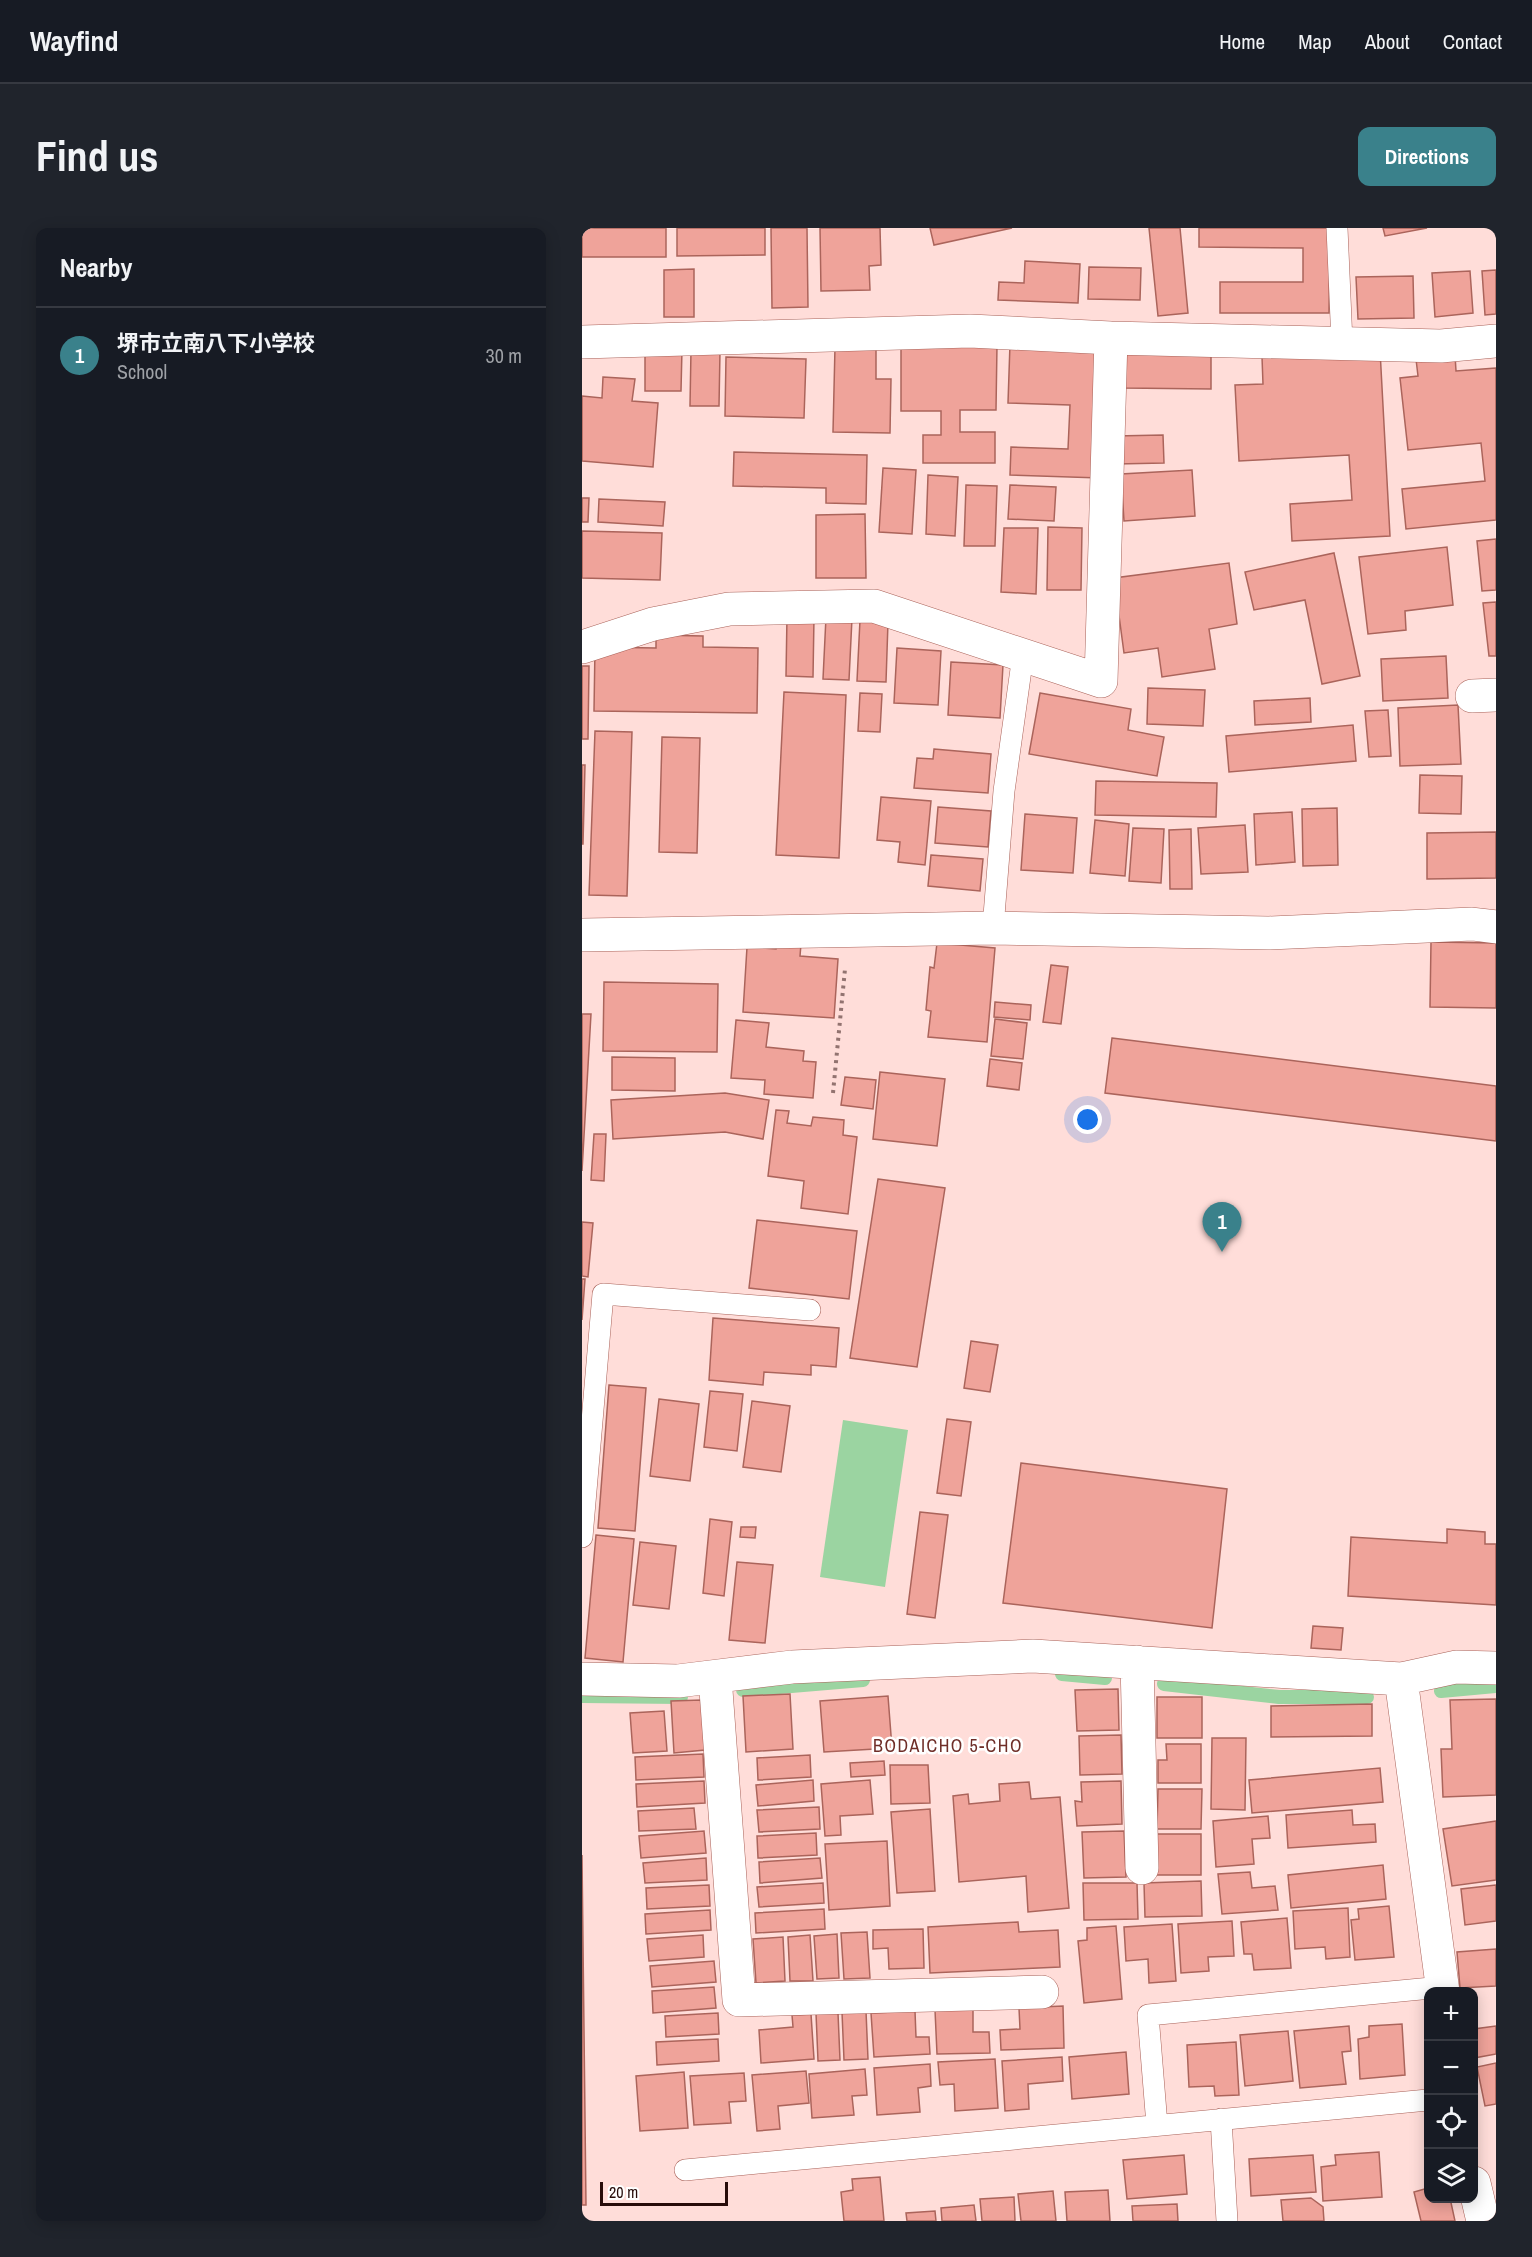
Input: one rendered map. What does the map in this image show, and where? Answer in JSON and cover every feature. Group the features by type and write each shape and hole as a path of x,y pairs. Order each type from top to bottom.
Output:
{"street":[{"path":"582,342 970,331 1111,338 1441,346 1496,341"},
{"path":"582,647 653,624 729,609 874,606 1101,681 1111,338"},
{"path":"582,935 993,928 1269,933 1472,924 1496,927"},
{"path":"582,1679 678,1682 792,1666 1033,1656 1401,1679 1456,1667 1496,1668"},
{"path":"1137,1662 1142,1868"},
{"path":"715,1677 739,2000 1042,1992"},
{"path":"1401,1679 1443,1987"},
{"path":"1478,2202 1483,2221"}],"lane":[{"path":"1337,228 1342,343"},
{"path":"993,928 1004,791 1023,655"},
{"path":"582,1537 603,1294 810,1310"},
{"path":"1156,2126 1148,2015 1424,1991"},
{"path":"685,2170 1424,2100"},
{"path":"1221,2119 1227,2221"}],"path":[{"path":"833,1093 849,930"}],"shaded area":[{"path":"843,1420 908,1430 885,1587 820,1577"}],"building":[{"path":"582,228 666,228 666,257 582,257"},
{"path":"677,228 765,228 765,255 677,256"},
{"path":"771,228 807,228 808,307 772,308"},
{"path":"820,228 880,228 881,265 869,266 870,290 821,291"},
{"path":"930,228 1012,228 934,245"},
{"path":"1149,228 1180,228 1188,313 1158,316"},
{"path":"1199,228 1330,228 1329,313 1220,313 1220,282 1303,282 1303,248 1199,247"},
{"path":"1383,228 1427,228 1385,236"},
{"path":"1025,261 1080,264 1078,303 998,300 999,282 1024,283"},
{"path":"1089,267 1141,268 1140,300 1088,299"},
{"path":"694,269 694,317 664,317 664,270"},
{"path":"1496,270 1496,314 1485,315 1482,271"},
{"path":"1470,271 1473,313 1435,317 1432,273"},
{"path":"1413,276 1414,318 1358,319 1356,277"},
{"path":"1010,344 1104,347 1100,478 1010,475 1011,447 1068,449 1070,405 1008,403"},
{"path":"901,345 997,345 996,410 960,410 960,432 995,432 995,463 923,463 923,435 941,435 941,411 901,411"},
{"path":"835,347 876,349 876,379 891,379 890,433 833,432"},
{"path":"1125,348 1211,349 1211,389 1124,388"},
{"path":"645,349 682,349 681,391 645,391"},
{"path":"691,350 720,351 719,406 690,406"},
{"path":"1380,350 1390,536 1292,541 1290,504 1352,500 1349,455 1239,461 1235,385 1263,384 1262,357"},
{"path":"1455,355 1456,371 1496,368 1496,520 1406,529 1402,489 1485,481 1481,443 1408,450 1400,378 1418,376 1416,359"},
{"path":"726,357 806,359 804,418 725,416"},
{"path":"603,377 635,379 632,401 658,403 653,467 582,461 582,396 602,398"},
{"path":"1163,435 1164,463 1116,464 1115,436"},
{"path":"734,452 867,455 866,504 826,503 826,488 733,486"},
{"path":"883,468 916,470 912,534 879,532"},
{"path":"1192,470 1195,516 1124,521 1121,474"},
{"path":"928,475 958,477 955,536 926,534"},
{"path":"966,485 997,486 995,546 964,546"},
{"path":"1010,485 1056,487 1054,521 1008,519"},
{"path":"582,498 589,498 588,522 582,522"},
{"path":"599,499 665,502 663,526 598,522"},
{"path":"865,514 866,578 816,578 816,515"},
{"path":"1048,527 1082,528 1081,590 1047,590"},
{"path":"1004,528 1038,528 1036,594 1001,592"},
{"path":"582,531 662,533 660,580 582,578"},
{"path":"1496,539 1496,590 1482,591 1477,541"},
{"path":"1447,547 1453,605 1405,611 1406,630 1368,634 1359,557"},
{"path":"1334,553 1360,676 1322,684 1305,600 1254,610 1245,572"},
{"path":"1229,563 1237,624 1209,629 1215,669 1162,677 1158,648 1124,653 1114,578"},
{"path":"1496,602 1496,656 1489,656 1483,603"},
{"path":"787,616 814,617 813,677 786,676"},
{"path":"826,617 852,618 849,680 823,679"},
{"path":"860,620 888,622 886,682 857,681"},
{"path":"656,635 703,636 703,647 758,648 757,713 594,711 595,647 656,648"},
{"path":"897,648 941,651 938,705 894,703"},
{"path":"1446,656 1448,698 1383,701 1381,659"},
{"path":"951,662 1003,665 1000,718 948,715"},
{"path":"582,666 589,666 588,739 582,739"},
{"path":"1148,688 1205,690 1203,726 1147,724"},
{"path":"784,692 846,695 839,858 776,855"},
{"path":"860,693 882,694 880,732 858,731"},
{"path":"1040,693 1131,709 1128,730 1164,737 1157,776 1029,754"},
{"path":"1310,698 1311,722 1255,725 1254,701"},
{"path":"1458,705 1461,764 1400,766 1398,708"},
{"path":"1388,710 1391,756 1369,757 1365,711"},
{"path":"1353,725 1356,761 1229,772 1226,736"},
{"path":"595,731 632,732 627,896 589,895"},
{"path":"662,737 700,738 697,853 659,852"},
{"path":"934,749 991,754 988,793 914,788 917,758 933,759"},
{"path":"582,765 585,765 583,844 582,844"},
{"path":"1420,775 1462,776 1461,814 1419,813"},
{"path":"1096,781 1217,783 1216,817 1095,815"},
{"path":"881,797 931,801 925,865 898,862 900,842 877,840"},
{"path":"938,807 991,811 988,847 935,843"},
{"path":"1337,808 1338,865 1303,866 1302,809"},
{"path":"1292,812 1295,862 1256,865 1254,814"},
{"path":"1025,814 1077,818 1073,873 1021,870"},
{"path":"1095,820 1129,824 1125,876 1090,873"},
{"path":"1245,825 1248,872 1201,874 1198,828"},
{"path":"1133,828 1164,829 1161,883 1129,881"},
{"path":"1191,829 1192,889 1170,889 1169,830"},
{"path":"1496,832 1496,878 1427,879 1427,833"},
{"path":"931,855 983,859 980,891 928,886"},
{"path":"1431,942 1496,943 1496,1008 1430,1007"},
{"path":"776,943 801,944 800,956 838,959 834,1018 743,1012 747,947 776,949"},
{"path":"937,943 995,948 987,1042 928,1037 931,1011 926,1010 930,967 934,968"},
{"path":"1051,965 1068,967 1061,1024 1043,1022"},
{"path":"604,982 718,984 717,1052 603,1051"},
{"path":"995,1002 1031,1005 1030,1020 994,1017"},
{"path":"582,1014 591,1014 582,1171"},
{"path":"995,1019 1027,1023 1023,1059 991,1056"},
{"path":"736,1020 769,1023 766,1047 804,1051 803,1061 816,1062 813,1098 764,1094 765,1080 731,1078"},
{"path":"1112,1038 1496,1086 1496,1141 1105,1093"},
{"path":"612,1057 675,1058 675,1091 612,1090"},
{"path":"990,1059 1022,1063 1019,1090 987,1086"},
{"path":"880,1072 945,1079 937,1146 873,1139"},
{"path":"845,1077 876,1080 873,1109 841,1105"},
{"path":"725,1093 769,1100 763,1139 725,1132 613,1139 611,1100"},
{"path":"776,1110 789,1111 787,1123 811,1126 813,1117 844,1120 843,1135 857,1137 848,1214 801,1208 804,1181 768,1176"},
{"path":"594,1134 606,1134 604,1181 591,1180"},
{"path":"878,1179 945,1188 917,1367 850,1358"},
{"path":"757,1220 857,1231 849,1299 749,1288"},
{"path":"582,1222 593,1223 588,1277 582,1276"},
{"path":"582,1279 585,1279 582,1320"},
{"path":"713,1318 839,1328 836,1367 811,1365 811,1375 764,1372 763,1385 709,1380"},
{"path":"971,1341 998,1345 990,1392 964,1388"},
{"path":"609,1385 646,1388 635,1531 598,1528"},
{"path":"710,1391 743,1394 737,1451 704,1447"},
{"path":"659,1399 699,1404 690,1481 650,1476"},
{"path":"752,1401 790,1406 781,1472 743,1467"},
{"path":"947,1419 971,1422 961,1496 937,1493"},
{"path":"1021,1463 1227,1489 1212,1628 1003,1603"},
{"path":"920,1512 948,1515 935,1618 907,1614"},
{"path":"710,1519 732,1522 724,1596 703,1593"},
{"path":"741,1527 756,1527 755,1538 740,1537"},
{"path":"1447,1529 1485,1532 1485,1544 1496,1544 1496,1605 1348,1596 1351,1537 1447,1543"},
{"path":"596,1535 634,1539 623,1662 585,1658"},
{"path":"640,1542 676,1546 669,1609 633,1605"},
{"path":"737,1562 773,1565 765,1643 729,1640"},
{"path":"1313,1626 1343,1628 1341,1650 1311,1648"},
{"path":"1118,1689 1119,1730 1077,1731 1075,1690"},
{"path":"790,1694 793,1749 746,1752 743,1696"},
{"path":"888,1696 892,1748 824,1752 820,1701"},
{"path":"1157,1697 1202,1697 1202,1738 1157,1738"},
{"path":"1496,1699 1496,1795 1443,1797 1441,1749 1452,1749 1450,1700"},
{"path":"702,1700 705,1750 674,1753 671,1701"},
{"path":"1372,1704 1372,1736 1271,1737 1271,1706"},
{"path":"664,1711 667,1751 633,1753 630,1713"},
{"path":"1121,1735 1122,1774 1080,1775 1079,1736"},
{"path":"1212,1738 1246,1738 1245,1810 1211,1809"},
{"path":"1166,1744 1201,1744 1201,1783 1158,1783 1158,1760 1167,1760"},
{"path":"703,1754 704,1777 636,1780 635,1757"},
{"path":"810,1755 811,1777 758,1780 757,1758"},
{"path":"884,1761 885,1775 851,1777 850,1763"},
{"path":"890,1765 928,1765 930,1803 891,1804"},
{"path":"1380,1768 1383,1802 1252,1813 1249,1780"},
{"path":"813,1780 814,1801 758,1806 756,1785"},
{"path":"870,1780 873,1814 840,1816 841,1835 825,1836 821,1784"},
{"path":"704,1781 705,1803 637,1807 636,1784"},
{"path":"1121,1781 1122,1824 1077,1826 1075,1801 1082,1802 1081,1782"},
{"path":"1029,1782 1031,1799 1060,1797 1069,1908 1028,1912 1026,1876 959,1882 953,1796 968,1794 969,1804 1000,1801 999,1784"},
{"path":"1158,1789 1202,1789 1201,1829 1157,1829"},
{"path":"819,1807 820,1829 759,1832 757,1810"},
{"path":"694,1808 696,1829 639,1831 638,1811"},
{"path":"930,1809 935,1891 897,1893 891,1812"},
{"path":"1352,1810 1353,1825 1375,1824 1376,1842 1288,1848 1286,1815"},
{"path":"1268,1816 1270,1838 1252,1839 1254,1864 1216,1867 1213,1821"},
{"path":"1496,1821 1496,1880 1452,1886 1443,1829"},
{"path":"704,1831 706,1853 641,1858 639,1836"},
{"path":"1124,1831 1126,1877 1084,1878 1082,1832"},
{"path":"816,1833 817,1855 758,1858 757,1836"},
{"path":"1155,1834 1201,1834 1201,1875 1155,1875"},
{"path":"887,1841 890,1906 829,1910 825,1844"},
{"path":"582,1855 586,2205 582,2205"},
{"path":"706,1858 707,1880 645,1883 643,1863"},
{"path":"820,1858 822,1878 760,1883 759,1862"},
{"path":"1383,1865 1386,1899 1291,1908 1288,1875"},
{"path":"1250,1872 1252,1888 1275,1886 1278,1910 1222,1914 1218,1874"},
{"path":"1201,1881 1202,1916 1145,1917 1144,1883"},
{"path":"823,1883 824,1903 759,1907 757,1887"},
{"path":"1083,1883 1137,1883 1138,1919 1084,1920"},
{"path":"709,1885 710,1906 647,1909 646,1888"},
{"path":"1496,1885 1496,1921 1465,1925 1461,1889"},
{"path":"1389,1906 1394,1957 1355,1960 1351,1920 1359,1919 1358,1909"},
{"path":"1348,1908 1350,1957 1326,1959 1325,1947 1295,1949 1293,1911"},
{"path":"824,1909 825,1929 756,1933 755,1913"},
{"path":"710,1910 711,1930 646,1934 645,1914"},
{"path":"1287,1918 1291,1968 1254,1970 1252,1954 1244,1954 1241,1922"},
{"path":"1232,1921 1234,1956 1208,1957 1209,1971 1181,1973 1178,1924"},
{"path":"1018,1922 1019,1932 1058,1930 1060,1967 930,1973 928,1927"},
{"path":"1172,1924 1176,1981 1149,1983 1148,1959 1126,1961 1124,1927"},
{"path":"1116,1926 1122,1999 1084,2003 1078,1941 1087,1940 1087,1928"},
{"path":"923,1929 924,1968 889,1969 888,1948 873,1949 873,1930"},
{"path":"867,1932 870,1978 844,1979 841,1933"},
{"path":"837,1934 839,1978 817,1979 814,1936"},
{"path":"703,1935 704,1957 649,1961 647,1939"},
{"path":"810,1935 813,1981 790,1981 788,1937"},
{"path":"783,1937 785,1981 756,1983 753,1939"},
{"path":"1496,1949 1496,1986 1460,1987 1457,1952"},
{"path":"714,1961 716,1982 652,1987 650,1966"},
{"path":"714,1987 716,2008 653,2013 652,1991"},
{"path":"1063,2006 1064,2048 1001,2050 1000,2030 1020,2029 1019,2008"},
{"path":"973,2009 973,2032 989,2032 990,2053 937,2054 935,2010"},
{"path":"866,2011 868,2059 844,2060 842,2012"},
{"path":"915,2011 916,2037 929,2037 930,2054 874,2057 871,2013"},
{"path":"718,2013 719,2034 666,2037 665,2016"},
{"path":"816,2013 838,2013 840,2060 818,2061"},
{"path":"811,2014 814,2059 761,2063 759,2030 793,2027 792,2015"},
{"path":"1402,2024 1405,2075 1360,2079 1358,2039 1369,2037 1369,2026"},
{"path":"1349,2026 1351,2051 1342,2052 1346,2084 1300,2088 1294,2031"},
{"path":"1496,2026 1496,2054 1478,2057 1478,2028"},
{"path":"1288,2031 1293,2081 1245,2086 1240,2035"},
{"path":"718,2039 719,2061 657,2065 656,2042"},
{"path":"1236,2042 1239,2095 1215,2096 1214,2086 1189,2087 1187,2045"},
{"path":"1126,2052 1129,2094 1072,2099 1069,2057"},
{"path":"1062,2057 1063,2081 1028,2084 1029,2109 1005,2111 1002,2061"},
{"path":"995,2059 998,2108 955,2111 954,2084 940,2085 938,2062"},
{"path":"1496,2063 1496,2104 1485,2106 1478,2067"},
{"path":"930,2064 931,2086 918,2088 920,2112 877,2115 874,2068"},
{"path":"865,2069 867,2095 852,2096 854,2115 812,2118 809,2074"},
{"path":"806,2071 809,2103 778,2106 780,2129 757,2131 752,2075"},
{"path":"684,2072 688,2128 640,2131 636,2076"},
{"path":"744,2073 746,2101 729,2102 731,2123 694,2125 690,2076"},
{"path":"1379,2152 1382,2197 1323,2201 1321,2167 1336,2165 1335,2155"},
{"path":"1184,2155 1187,2194 1127,2199 1123,2160"},
{"path":"1313,2155 1316,2192 1251,2196 1249,2159"},
{"path":"880,2177 884,2221 844,2221 841,2192 853,2190 852,2179"},
{"path":"1424,2189 1424,2203 1451,2203 1455,2221 1421,2221 1414,2192"},
{"path":"1108,2190 1110,2221 1067,2221 1065,2192"},
{"path":"1053,2191 1056,2221 1021,2221 1018,2194"},
{"path":"1014,2197 1015,2221 982,2221 980,2199"},
{"path":"1311,2198 1323,2207 1324,2221 1283,2221 1281,2200"},
{"path":"1177,2204 1178,2221 1133,2221 1132,2206"},
{"path":"974,2205 976,2221 942,2221 941,2208"},
{"path":"935,2211 936,2221 907,2221 906,2213"}],"waterway":[{"path":"1062,1674 1105,1678"},
{"path":"743,1690 863,1680"},
{"path":"1164,1684 1279,1697 1367,1697"},
{"path":"1441,1691 1496,1686"},
{"path":"582,1696 681,1697"}],"place":[{"name":"堺市立南八下小学校","path":"1222,1252"}],"district":[{"name":"BODAICHO 5-CHO","path":"948,1745"}]}
